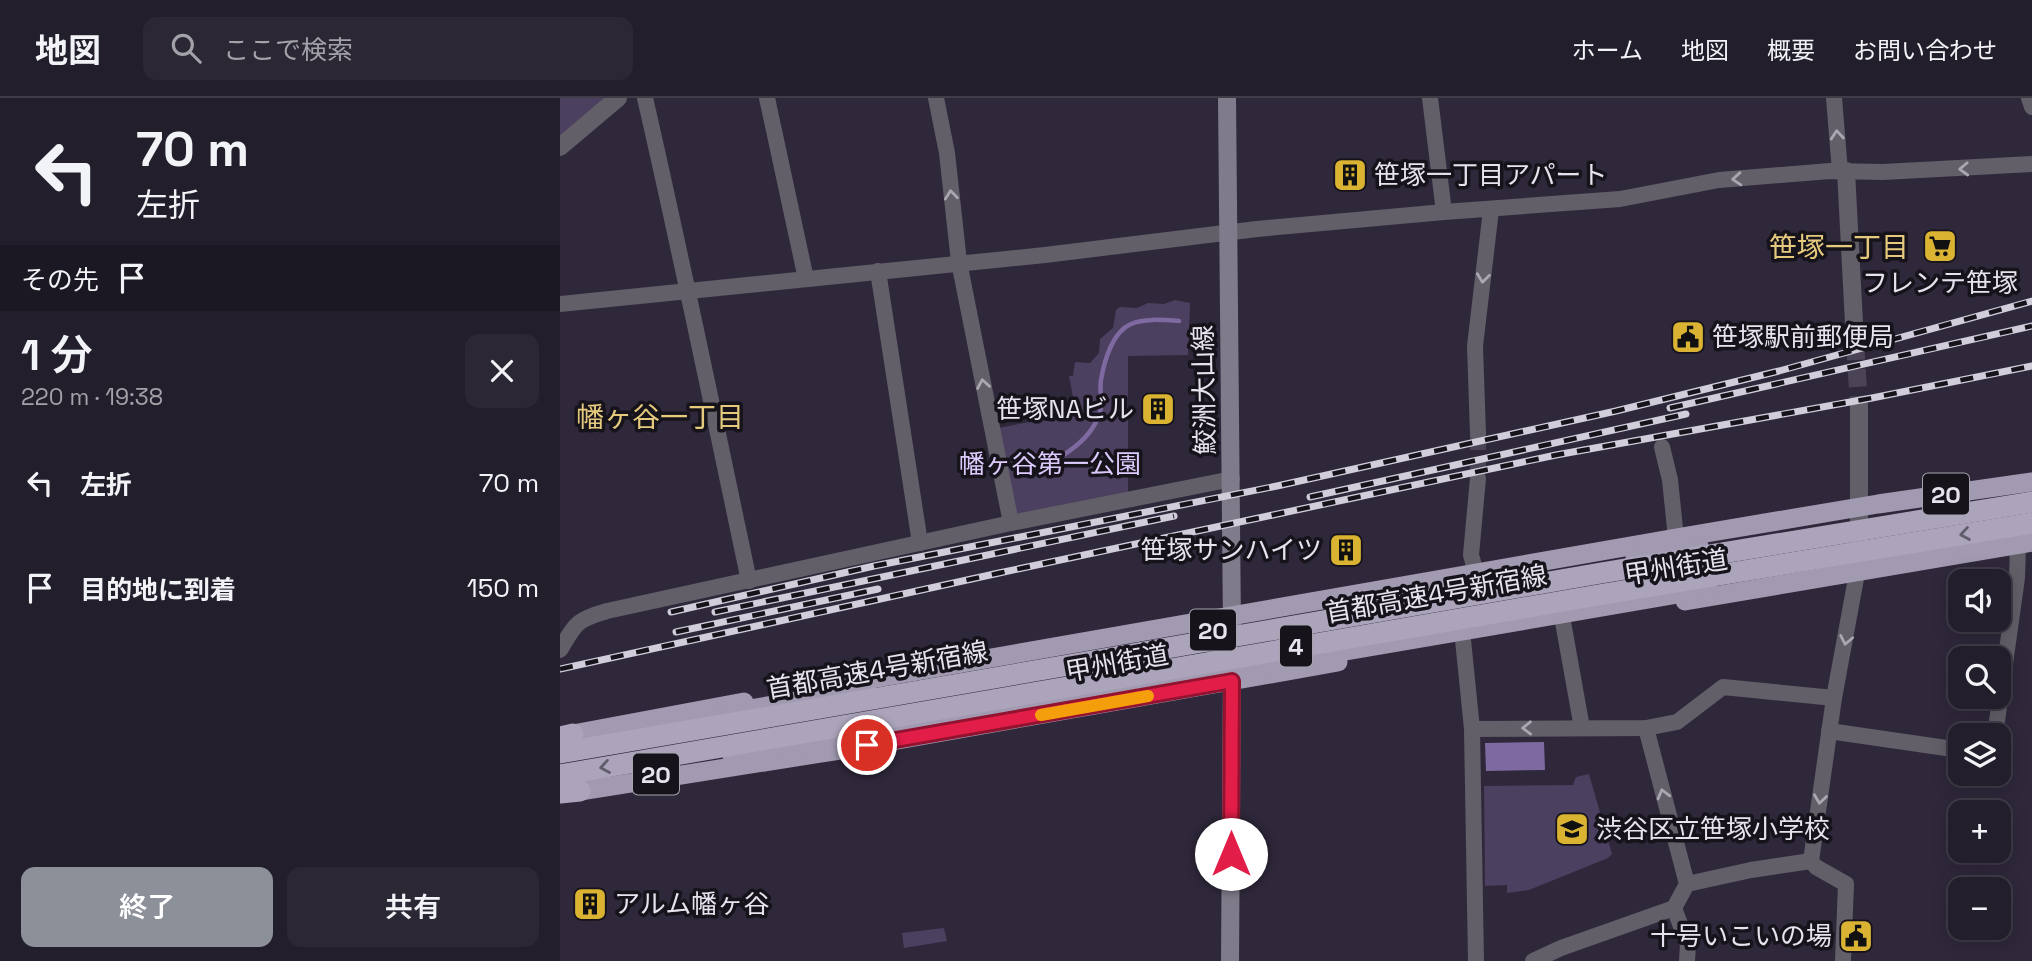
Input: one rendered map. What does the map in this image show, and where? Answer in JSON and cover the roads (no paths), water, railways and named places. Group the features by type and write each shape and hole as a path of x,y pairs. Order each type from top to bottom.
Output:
{"highway":[{"name":"甲州街道","path":"564,736 727,713 1699,546 1860,512 2032,482"},
{"name":"首都高速4号新宿線","path":"560,753 1507,589 2032,502"},
{"name":"20","path":"564,736 1676,538 1860,512"},
{"name":"首都高速4号新宿線","path":"560,775 1604,593 2032,523"},
{"name":"甲州街道","path":"567,793 732,756 1707,589 2025,544"},
{"name":"20","path":"567,793 840,750 1858,568"}],"main road":[{"name":"鮫洲大山線","path":"1227,98 1232,681 1223,879 1230,961"}],"street":[{"path":"562,141 618,98"},
{"path":"645,98 749,581"},
{"path":"767,98 806,279"},
{"path":"936,98 947,153 959,262 1011,523"},
{"path":"1430,98 1444,212"},
{"path":"1834,98 1843,171 1855,342"},
{"path":"2029,98 2032,107"},
{"path":"560,304 1045,255 1229,233 1444,212 1620,199 1718,180 1843,171 1995,168 2032,164"},
{"path":"1478,429 1475,346 1491,210"},
{"path":"878,271 920,543"},
{"path":"1843,961 1846,884 1816,867 1811,861 1834,698 1858,568 1859,406"},
{"path":"1662,447 1670,480 1676,538"},
{"path":"1476,573 1471,555 1478,478"},
{"path":"560,650 574,625 583,618 607,611 1011,523 1232,480"},
{"path":"1997,723 2017,578 2025,544"},
{"path":"1563,622 1582,728"},
{"path":"1463,640 1472,729 1476,961"},
{"path":"1472,729 1646,728 1677,722 1723,687 1834,698"},
{"path":"1532,961 1674,908 1687,884 1646,728"},
{"path":"1829,731 1948,748"},
{"path":"1687,884 1811,861"},
{"path":"1674,908 1688,945 1687,961"}],"waterway":[{"path":"1062,456 1094,426 1101,408 1104,365 1114,340 1124,328 1142,321 1179,321"}],"tunnel":[{"path":"1855,342 1859,406"},
{"path":"1478,434 1478,478"}],"railway":[{"path":"671,612 874,566 1277,486 1616,411 1779,371 2032,301"},
{"path":"1670,408 2032,326"},
{"path":"560,669 1556,455 2032,366"},
{"path":"1310,497 1686,414"},
{"path":"715,612 1174,516"},
{"path":"676,632 878,589"}],"place":[{"name":"笹塚一丁目アパート","path":"1350,175"},
{"name":"フレンテ笹塚","path":"1940,246"},
{"name":"笹塚駅前郵便局","path":"1688,337"},
{"name":"笹塚NAビル","path":"1158,409"},
{"name":"笹塚サンハイツ","path":"1346,550"},
{"name":"渋谷区立笹塚小学校","path":"1572,829"},
{"name":"アルム幡ヶ谷","path":"590,904"},
{"name":"十号いこいの場","path":"1856,936"}],"district":[{"name":"笹塚一丁目","path":"1839,247"},
{"name":"幡ヶ谷一丁目","path":"660,417"}],"park label":[{"name":"幡ヶ谷第一公園","path":"1050,464"}]}
